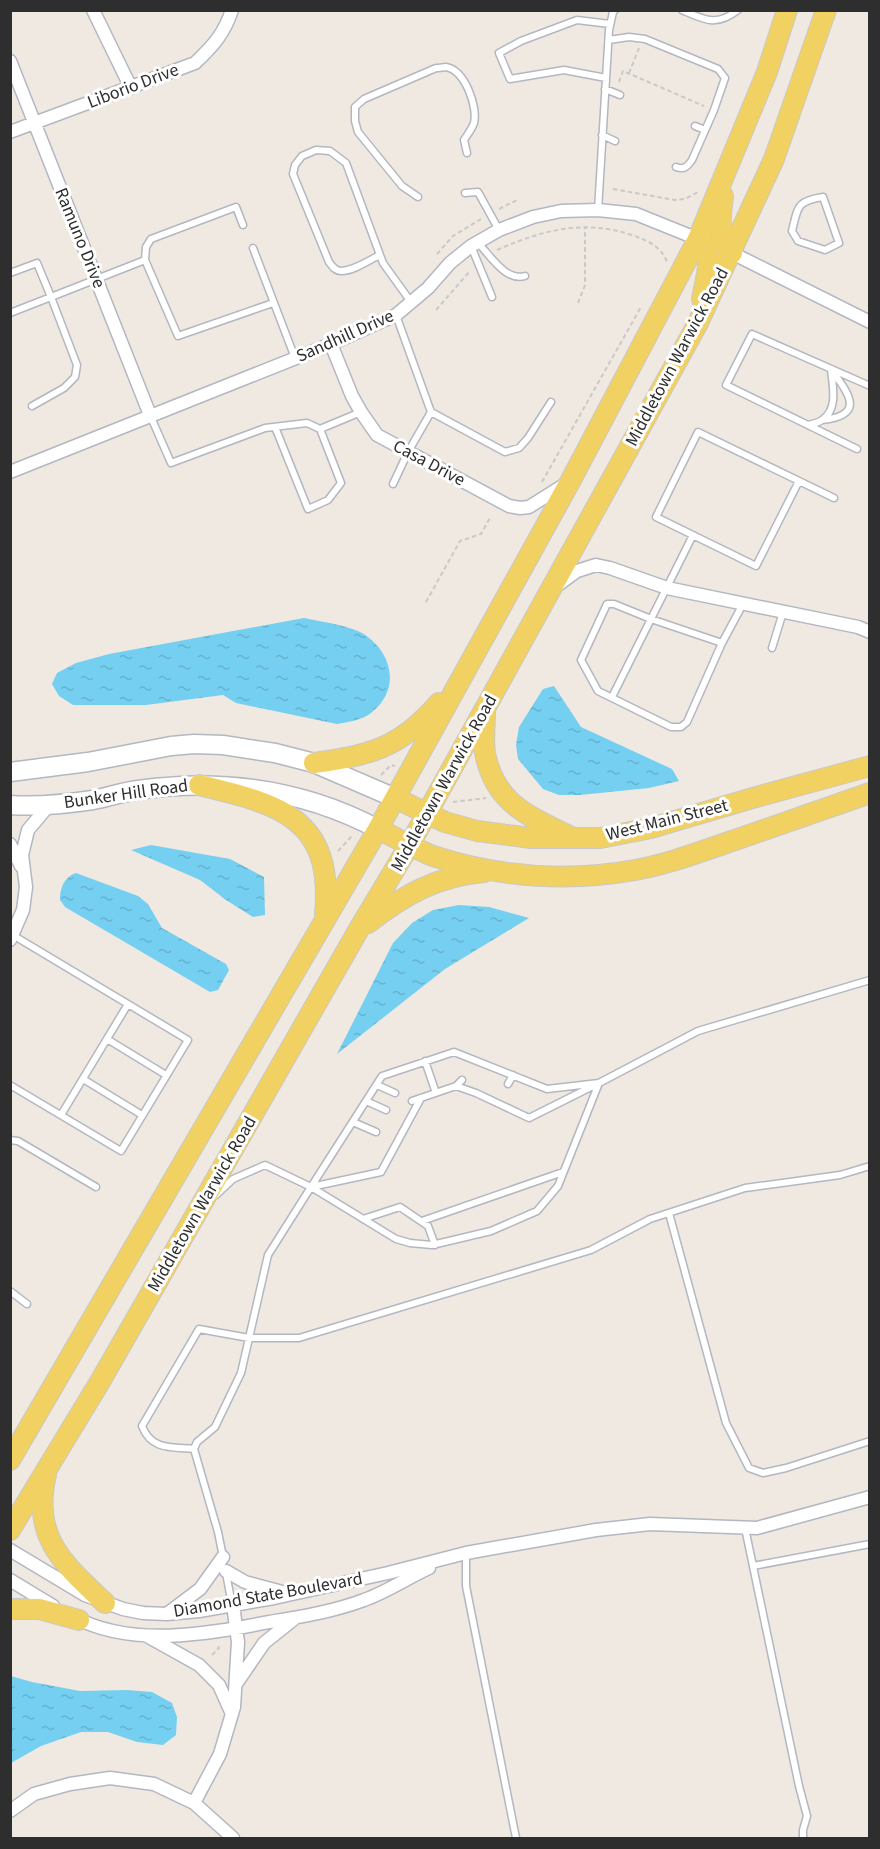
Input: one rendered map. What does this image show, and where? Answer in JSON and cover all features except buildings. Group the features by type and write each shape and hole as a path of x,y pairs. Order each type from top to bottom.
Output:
{"main road":[{"name":"Middletown Warwick Road","path":"12,1456 378,828 571,480 698,239 767,72 787,10"},
{"name":"Middletown Warwick Road","path":"10,1530 101,1380 410,844 697,325 774,159 826,10"},
{"path":"726,174 720,220 721,235 726,247 732,253"},
{"path":"697,325 708,265 706,244 698,239"},
{"path":"314,763 355,757 390,744 427,717 462,676"},
{"path":"485,710 485,752 499,791 514,806 536,820 576,839"},
{"name":"Bunker Hill Road","path":"10,772 57,767 171,746 223,745 314,763 394,798"},
{"name":"West Main Street","path":"394,798 427,814 466,828 531,838 576,839 618,835 651,828 756,796 870,766"},
{"path":"199,785 268,804 304,827 315,844 325,870 327,883 325,920"},
{"name":"Bunker Hill Road","path":"10,805 93,800 136,790 199,785 239,786 272,790 322,804 360,819 410,844"},
{"name":"West Main Street","path":"410,844 434,856 493,871 542,876 608,874 654,866 687,856 870,793"},
{"path":"359,929 406,895 428,885 470,873 493,871"},
{"path":"51,1464 44,1484 44,1506 46,1525 53,1546 68,1567 105,1603"},
{"path":"10,1609 39,1609 79,1620"}],"street":[{"path":"93,10 131,88"},
{"name":"Liborio Drive","path":"10,132 195,63 216,43 232,10"},
{"name":"Ramuno Drive","path":"10,61 150,415"},
{"name":"Sandhill Drive","path":"10,472 331,344 396,315 428,288 450,263 475,244 499,230 533,216 561,211 598,210 636,214 698,239"},
{"path":"732,253 870,322"},
{"name":"Casa Drive","path":"331,344 352,396 377,435 509,506 529,507 571,480"},
{"path":"552,589 577,571 596,565 666,588 858,627 870,632"},
{"path":"11,936 24,910 26,887 22,855 28,830 50,804"},
{"path":"10,844 24,872"},
{"name":"Diamond State Boulevard","path":"10,1550 86,1595 105,1603 143,1613 167,1614 291,1594 466,1553 623,1526 650,1524 757,1528 870,1497"},
{"name":"Diamond State Boulevard","path":"10,1581 79,1620 104,1629 146,1635 176,1635 236,1628 323,1612 365,1600 418,1573 466,1553"},
{"path":"167,1614 200,1589 223,1557"},
{"path":"226,1571 245,1582 291,1594"},
{"path":"194,1803 220,1754 232,1714 238,1642 233,1605"},
{"path":"235,1685 264,1643 296,1617"},
{"path":"146,1635 199,1665 219,1685 232,1714"},
{"path":"10,1811 34,1794 70,1784 110,1778 154,1784 194,1803 232,1839"}],"lane":[{"path":"598,210 610,24 615,10"},
{"path":"682,10 709,22 727,18 738,10"},
{"path":"606,78 564,70 510,79 499,53 577,20 610,24"},
{"path":"609,40 629,37 645,39 718,69 725,78 693,160 688,167 682,169 676,166"},
{"path":"418,197 402,186 358,132 355,121 356,107 364,99 436,68 447,67 465,82 474,107 474,124 464,140 467,153"},
{"path":"605,89 620,95"},
{"path":"695,126 705,130"},
{"path":"602,135 615,141"},
{"path":"380,255 353,268 341,271 334,269 329,262 293,174 295,165 302,156 316,150 330,151 346,164 383,262 412,303"},
{"path":"465,193 478,192 499,230"},
{"path":"823,196 839,243 825,250 798,241 792,231 796,215 806,200 823,196"},
{"path":"243,225 236,207 151,239 146,247 145,260 178,336 273,303"},
{"path":"475,244 508,274 518,278 525,276"},
{"path":"475,244 478,262 492,297"},
{"path":"253,248 295,358"},
{"path":"10,313 145,260"},
{"path":"10,273 37,262 77,365 75,377 64,388 32,406"},
{"path":"396,315 431,411 505,452 519,448 551,402"},
{"path":"857,449 726,385 752,334 870,386"},
{"path":"822,420 831,411 833,401 831,369"},
{"path":"808,425 837,418 848,410 849,394 831,369"},
{"path":"393,484 431,411"},
{"path":"320,429 361,412"},
{"path":"150,415 171,463 265,428 308,423 320,429 340,483 328,500 308,509 275,427"},
{"path":"799,482 756,566 656,517 698,432 834,498"},
{"path":"612,697 693,535"},
{"path":"722,644 614,604 607,604 581,660 598,691 671,727 681,727 687,722 743,603"},
{"path":"772,648 783,612"},
{"path":"10,1085 121,1151 188,1040 11,936"},
{"path":"456,1086 477,1090 529,1118 698,1031 870,980"},
{"path":"61,1115 128,1004"},
{"path":"107,1040 166,1075"},
{"path":"233,1605 218,1532 194,1449 197,1442 214,1427 242,1373 268,1255 382,1076 454,1052 547,1089 599,1083"},
{"path":"470,1066 474,1059"},
{"path":"425,1061 436,1093"},
{"path":"485,1073 488,1065"},
{"path":"508,1084 513,1075"},
{"path":"82,1079 142,1115"},
{"path":"412,1101 456,1086 462,1080"},
{"path":"194,1217 233,1179 264,1166 311,1187 396,1239 410,1243 435,1245 490,1231 537,1211 558,1186 599,1083"},
{"path":"377,1085 395,1093"},
{"path":"311,1187 381,1172 406,1118 421,1098"},
{"path":"366,1101 386,1110"},
{"path":"353,1122 376,1132"},
{"path":"10,1140 18,1141 96,1187"},
{"path":"194,1449 157,1445 145,1435 142,1426 199,1329 249,1338 299,1338 591,1251 650,1219 745,1188 840,1175 870,1166"},
{"path":"422,1221 563,1172"},
{"path":"363,1218 400,1207 428,1226 435,1245"},
{"path":"669,1213 726,1423 750,1468 763,1473 786,1468 870,1441"},
{"path":"10,1291 27,1304"},
{"path":"745,1528 807,1816 803,1839"},
{"path":"753,1566 870,1544"},
{"path":"466,1553 466,1586 516,1839"}],"path":[{"path":"629,73 641,42"},
{"path":"619,82 623,70 714,110"},
{"path":"437,254 453,236 517,200"},
{"path":"488,254 524,238 572,227 585,227 618,230 654,244 663,252 669,266"},
{"path":"578,303 585,285 585,227"},
{"path":"436,310 478,262"},
{"path":"540,486 644,304"},
{"path":"426,602 460,541 481,534 491,516"},
{"path":"380,778 382,772 391,765 397,766"},
{"path":"451,805 454,801 488,798"},
{"path":"335,854 354,832"},
{"path":"212,1655 219,1647 217,1640"}],"water":[{"path":"304,618 357,630 380,650 386,660 390,682 381,703 371,713 359,719 337,724 236,703 223,695 146,705 73,705 59,696 52,684 57,673 76,663 109,654"},
{"path":"554,686 581,727 672,769 679,781 649,788 580,795 559,795 543,789 518,759 516,745 519,727 543,689"},
{"path":"151,845 230,859 264,877 265,915 253,917 200,880 131,850"},
{"path":"76,873 138,896 148,904 162,928 226,964 229,970 218,990 210,992 65,907 60,900 62,887 68,877"},
{"path":"459,905 489,907 529,918 445,969 337,1054 393,943 412,923 433,910"},
{"path":"11,1676 80,1691 152,1692 172,1703 177,1717 176,1735 163,1745 137,1742 108,1732 81,1732 41,1746 11,1763"}]}
